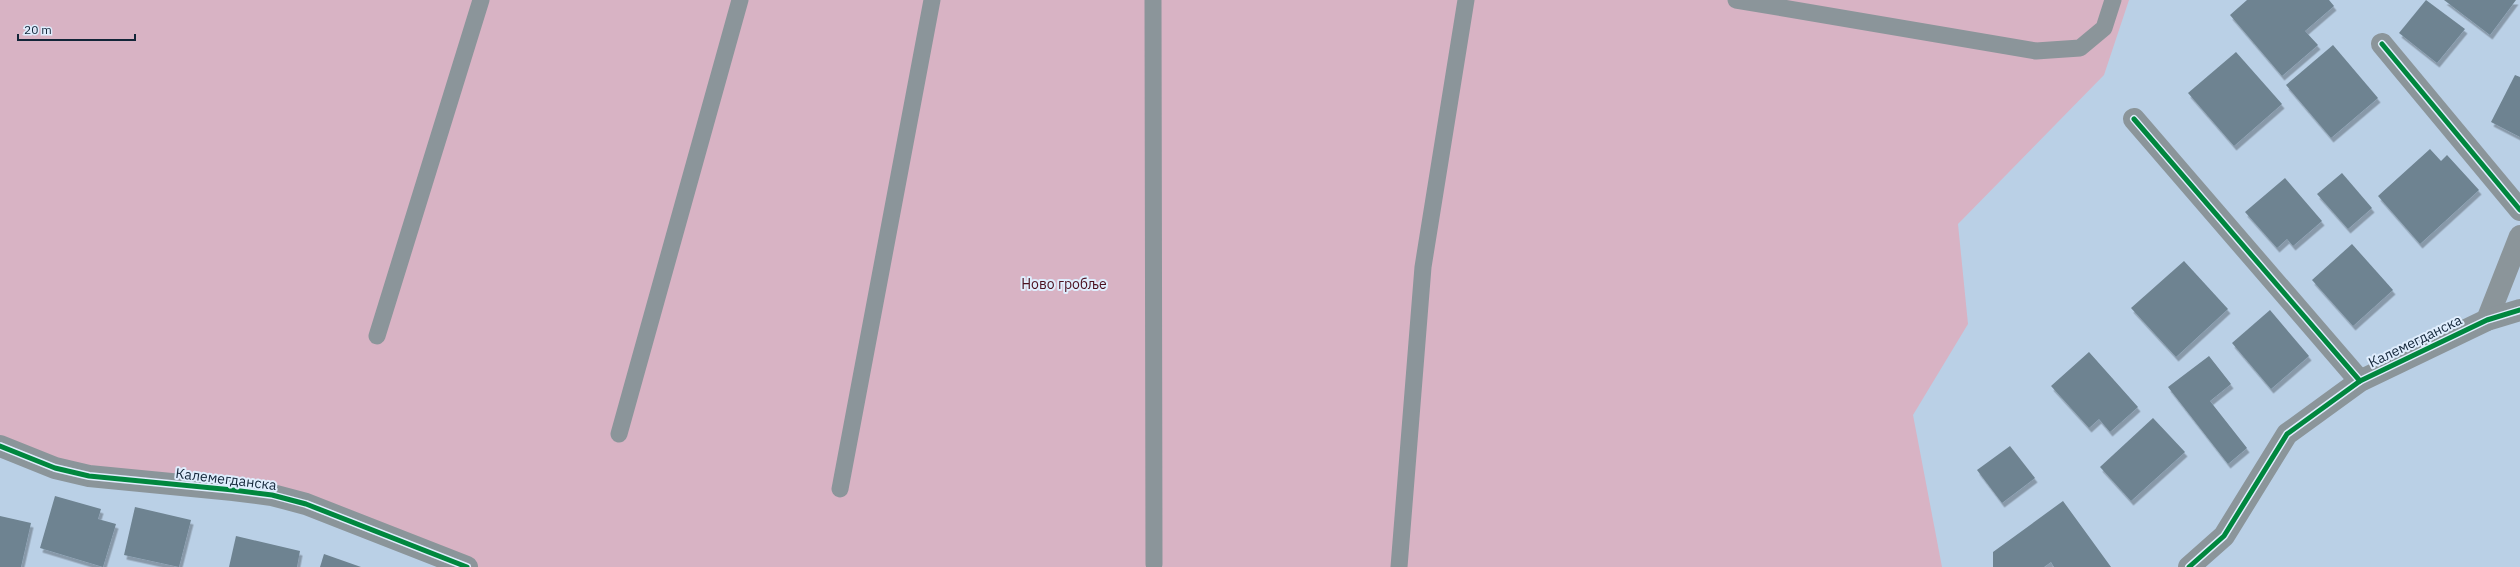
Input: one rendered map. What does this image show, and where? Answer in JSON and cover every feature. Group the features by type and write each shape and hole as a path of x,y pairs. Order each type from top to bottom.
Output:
{"street":[{"path":"2382,44 2520,210"},
{"path":"2134,119 2360,381"},
{"path":"2487,320 2520,236"},
{"name":"Калемегданска","path":"2189,567 2224,536 2287,434 2360,381 2487,320 2520,310"},
{"name":"Калемегданска","path":"0,446 55,468 89,476 233,490 272,496 306,504 467,567"}],"lane":[{"path":"377,336 481,0"},
{"path":"619,434 740,0"},
{"path":"840,489 932,0"},
{"path":"1153,0 1154,564"},
{"path":"1399,567 1423,267 1466,0"},
{"path":"1736,0 2036,51 2080,48 2104,28 2113,0"}],"green space":[{"name":"Ново гробље","path":"0,0 2129,0 2104,75 1958,224 1968,324 1913,415 1942,567 467,567 306,504 89,476 0,446"}],"building":[{"path":"2247,0 2329,0 2334,6 2305,31 2318,45 2282,76 2230,15"},
{"path":"2426,0 2465,29 2437,63 2399,33"},
{"path":"2444,0 2516,0 2490,35"},
{"path":"2333,45 2378,98 2331,138 2286,85"},
{"path":"2236,52 2282,104 2234,146 2188,93"},
{"path":"2515,75 2520,77 2520,137 2491,122"},
{"path":"2430,149 2441,161 2447,155 2479,190 2420,244 2378,196"},
{"path":"2342,173 2372,208 2348,229 2317,194"},
{"path":"2285,178 2322,221 2293,246 2287,239 2277,248 2245,212"},
{"path":"2352,244 2393,290 2353,326 2312,280"},
{"path":"2184,261 2228,309 2176,357 2131,308"},
{"path":"2270,310 2309,356 2271,389 2232,343"},
{"path":"2089,352 2138,407 2110,432 2099,419 2089,428 2051,386"},
{"path":"2209,356 2231,384 2210,401 2247,448 2228,464 2168,387"},
{"path":"2153,418 2185,452 2131,501 2100,467"},
{"path":"2010,446 2035,478 2002,503 1977,470"},
{"path":"55,496 101,509 98,519 116,524 103,567 40,548"},
{"path":"2063,501 2111,567 2054,567 2051,562 2044,567 1993,567 1993,552"},
{"path":"135,507 191,520 179,567 124,555"},
{"path":"0,516 31,523 21,567 0,567"},
{"path":"236,536 300,551 297,567 229,567"},
{"path":"324,554 361,567 320,567"}],"cycle path":[{"path":"2382,44 2520,210"},
{"path":"2134,119 2360,381"},
{"path":"2189,567 2224,536 2287,434 2360,381 2487,320 2520,310"},
{"path":"0,446 55,468 89,476 272,495 306,504 467,567"}]}
